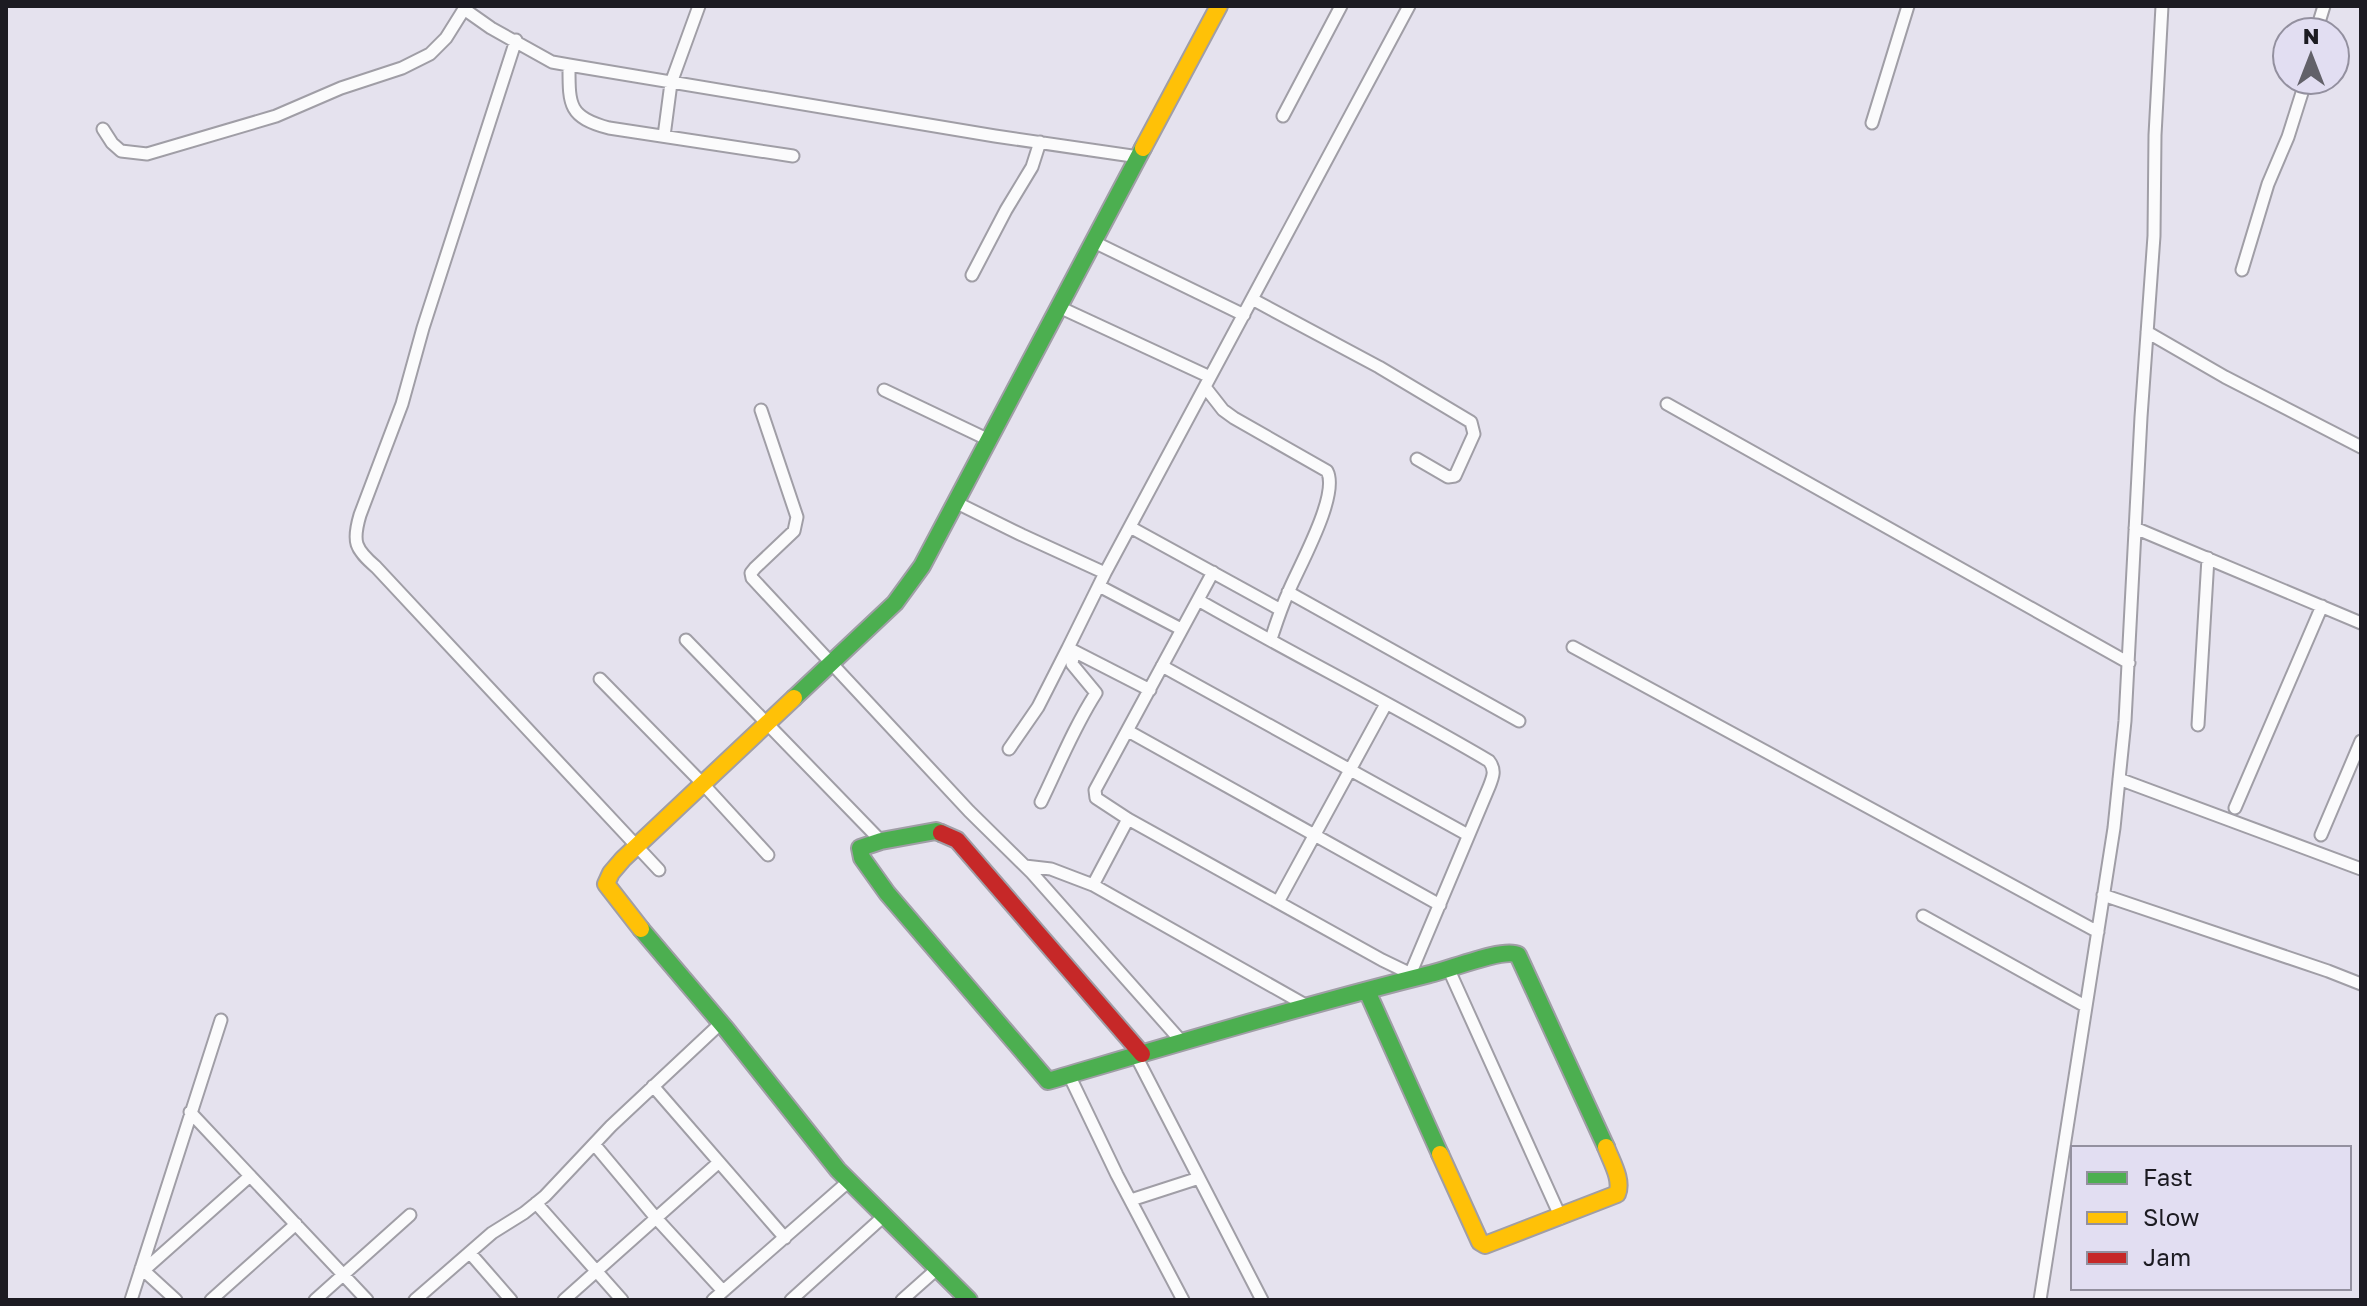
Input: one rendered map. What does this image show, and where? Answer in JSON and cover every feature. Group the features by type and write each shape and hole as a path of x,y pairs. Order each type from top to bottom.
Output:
{"street":[{"path":"664,136 671,83 699,6"},
{"path":"969,1300 849,1181 618,902 606,884 607,878 637,846 895,603 922,566 1219,6"},
{"path":"1283,116 1341,6"},
{"path":"1009,749 1038,707 1071,649 1105,573 1409,6"},
{"path":"1872,123 1908,6"},
{"path":"2040,1300 2068,1149 2085,1006 2119,779 2129,663 2154,236 2155,135 2162,6"},
{"path":"103,129 121,151 147,154 276,116 341,88 402,68 430,54 446,38 465,7 491,28 552,62 1139,157"},
{"path":"516,40 423,328 402,404 360,515 355,533 356,544 362,555 659,870"},
{"path":"569,65 571,104 578,115 589,123 793,156"},
{"path":"2242,270 2268,184 2301,96"},
{"path":"972,275 1032,167 1040,142"},
{"path":"1094,242 1244,315"},
{"path":"1252,299 1379,367 1471,422 1474,434 1455,476 1448,477 1417,459"},
{"path":"1059,307 1208,382 1223,410 1330,475 1316,534 1288,592 1271,639"},
{"path":"2147,332 2225,377 2360,445"},
{"path":"884,390 989,440"},
{"path":"1667,404 2129,663"},
{"path":"761,410 793,505 796,524 794,531 755,568 752,578 969,811 1025,866 1182,1042"},
{"path":"955,502 1105,573"},
{"path":"1130,527 1281,610"},
{"path":"2135,528 2361,623"},
{"path":"2198,725 2208,558"},
{"path":"1213,572 1094,794 1099,801 1128,819 1409,977"},
{"path":"1099,586 1181,629"},
{"path":"1288,592 1519,721"},
{"path":"1198,600 1438,731 1489,761 1492,766 1494,772 1409,977"},
{"path":"2235,808 2322,606"},
{"path":"686,640 881,841"},
{"path":"1573,647 2098,932"},
{"path":"1071,649 1150,690"},
{"path":"1041,802 1077,722 1096,693 1072,664 1071,649"},
{"path":"1162,666 1468,835"},
{"path":"600,679 768,855"},
{"path":"1278,902 1386,704"},
{"path":"1128,731 1440,905"},
{"path":"2321,835 2361,741"},
{"path":"2119,779 2361,869"},
{"path":"1093,885 1128,819"},
{"path":"1262,1300 1234,1250 1139,1055 957,840 936,831 864,845 859,851 887,893 1045,1079 1052,1081 1070,1077 1139,1055 1182,1042 1367,991 1409,977 1449,970 1513,952 1518,955 1609,1155 1620,1189 1617,1194 1491,1244 1480,1242 1367,991"},
{"path":"1025,866 1051,869 1093,885 1309,1007"},
{"path":"2103,895 2361,984"},
{"path":"1923,916 2085,1006"},
{"path":"1449,970 1561,1218"},
{"path":"131,1300 221,1020"},
{"path":"415,1300 492,1233 536,1203 721,1023"},
{"path":"1070,1077 1183,1300"},
{"path":"653,1086 785,1238"},
{"path":"190,1112 367,1300"},
{"path":"594,1144 723,1291"},
{"path":"564,1300 718,1163"},
{"path":"142,1270 250,1176"},
{"path":"1131,1200 1199,1178"},
{"path":"713,1300 849,1181"},
{"path":"536,1203 622,1300"},
{"path":"315,1300 410,1215"},
{"path":"791,1300 884,1216"},
{"path":"211,1300 296,1224"},
{"path":"470,1253 511,1300"},
{"path":"902,1300 937,1269"},
{"path":"142,1270 176,1300"}],"traffic: fast":[{"path":"794,698 895,603 922,566 1143,148"},
{"path":"941,833 936,831 881,841 860,848 862,858 887,893 1048,1081 1286,1012 1489,956 1511,953 1518,955 1606,1147"},
{"path":"641,929 726,1029 838,1170 969,1300"},
{"path":"1367,991 1440,1154"}],"traffic: slow":[{"path":"1143,148 1219,6"},
{"path":"641,929 606,884 611,873 794,698"},
{"path":"1440,1154 1480,1242 1485,1245 1617,1194 1617,1177 1606,1147"}],"traffic: jam":[{"path":"941,833 957,840 1142,1054"}]}
